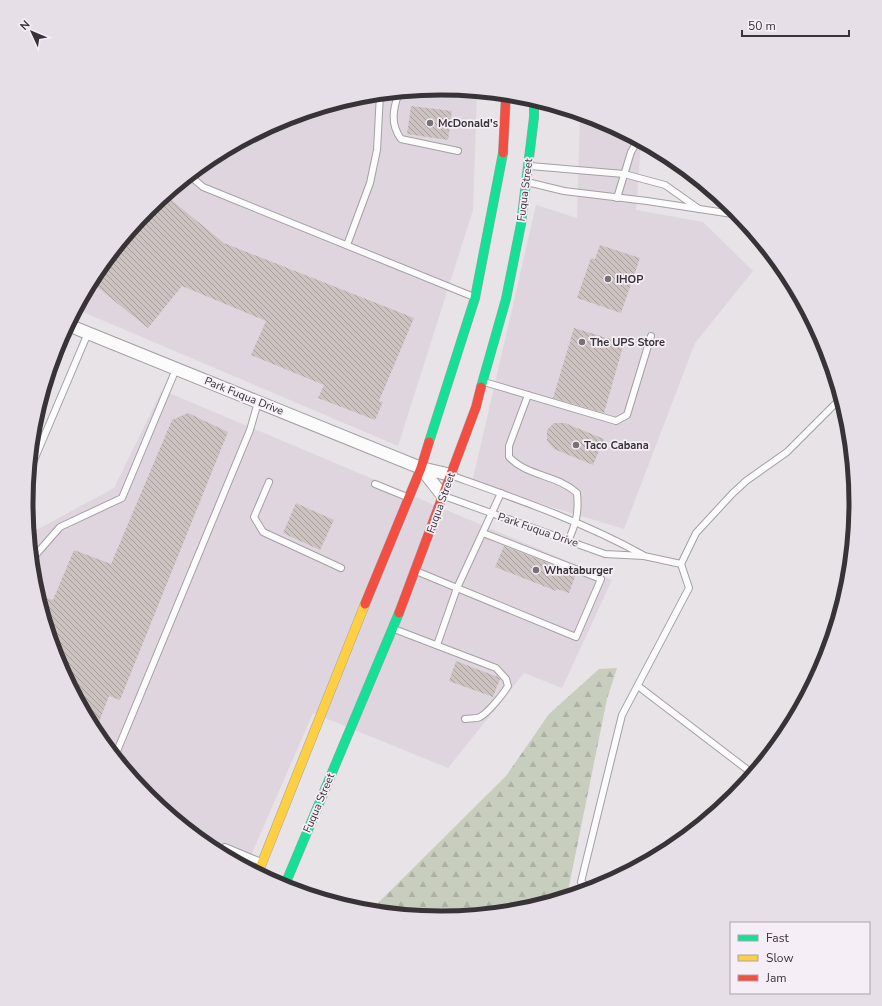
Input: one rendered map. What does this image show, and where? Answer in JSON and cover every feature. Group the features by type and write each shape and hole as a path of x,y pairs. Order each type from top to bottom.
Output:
{"main road":[{"path":"262,869 266,864 348,644 421,468 479,298 504,177 503,158 506,100"},
{"name":"Fuqua Street","path":"285,880 287,871 393,628 451,475 483,382 521,224 524,167 534,117 534,106"}],"street":[{"name":"Park Fuqua Drive","path":"73,327 421,468 451,475"},
{"name":"Park Fuqua Drive","path":"421,468 443,496"}],"lane":[{"path":"398,97 393,118 395,130 401,139 458,151"},
{"path":"347,245 370,183 377,150 380,100"},
{"path":"617,198 631,152 635,145"},
{"path":"524,167 624,174 664,185 700,210"},
{"path":"193,179 203,187 479,298"},
{"path":"523,181 564,192 647,201 728,214"},
{"path":"35,457 88,333"},
{"path":"483,382 616,421 627,415 651,336"},
{"path":"36,555 60,527 122,498 176,369"},
{"path":"528,395 509,446 509,457 517,466 567,484 577,493 578,508 576,524 568,541"},
{"path":"117,751 250,430 258,402"},
{"path":"585,884 581,882 622,715 689,588 681,564 696,533 732,494 746,481 787,452 836,403"},
{"name":"Park Fuqua Drive","path":"451,475 501,493 611,537 644,556"},
{"path":"269,482 254,517 262,532 341,568"},
{"path":"375,484 409,497"},
{"path":"437,645 457,588 484,533 501,493"},
{"name":"Park Fuqua Drive","path":"443,496 605,554 644,556"},
{"path":"415,571 576,636 600,579 484,533"},
{"path":"644,556 681,564"},
{"path":"393,628 496,668 506,679 508,686 503,694 486,712 480,717 465,719"},
{"path":"638,686 749,771"},
{"path":"225,847 266,864"}],"shaded area":[{"path":"441,95 477,97 473,210 398,446 81,311 102,276 134,234 172,196 214,164 237,150 285,126 335,109 361,103 388,98 414,96"},
{"path":"580,120 597,126 641,148 636,210 703,222 753,271 695,343 624,529 472,483 536,205 577,218"},
{"path":"162,390 612,580 562,688 524,673 448,768 313,713 248,862 214,842 193,827 172,810 134,772 102,730 88,707 64,659 55,634 41,583 36,556 34,531 114,488"}],"green space":[{"path":"617,668 607,699 568,890 547,897 494,908 441,911 377,906 379,902 506,776 549,714 599,669"}],"building":[{"name":"McDonald's","path":"411,106 452,111 448,140 407,134"},
{"path":"169,199 224,243 414,318 379,401 383,402 375,420 318,398 324,385 251,355 266,321 182,286 148,328 96,286 117,255 134,234"},
{"name":"IHOP","path":"600,245 640,258 621,313 577,298 591,258 595,259"},
{"path":"574,328 624,343 604,413 553,398"},
{"path":"188,413 228,432 120,700 109,696 98,724 75,683 64,659 44,597 53,600 74,550 111,564 172,420"},
{"name":"Taco Cabana","path":"554,423 565,423 604,439 593,465 554,449 547,441 547,430"},
{"path":"296,503 334,520 320,550 283,533"},
{"name":"Whataburger","path":"504,546 576,574 569,593 557,589 556,591 495,567"},
{"path":"456,661 498,677 500,679 493,697 449,681"}],"traffic: fast":[{"path":"481,387 506,299 521,224 534,117 534,106"},
{"path":"429,442 475,298 503,153"},
{"path":"287,881 399,613"}],"traffic: slow":[{"path":"260,868 365,604"}],"traffic: jam":[{"path":"503,153 506,100"},
{"path":"399,613 476,407 481,387"},
{"path":"365,604 421,468 429,442"}],"place":[{"name":"McDonald's","path":"430,123"},
{"name":"IHOP","path":"608,279"},
{"name":"The UPS Store","path":"582,342"},
{"name":"Taco Cabana","path":"576,445"},
{"name":"Whataburger","path":"536,570"}]}
